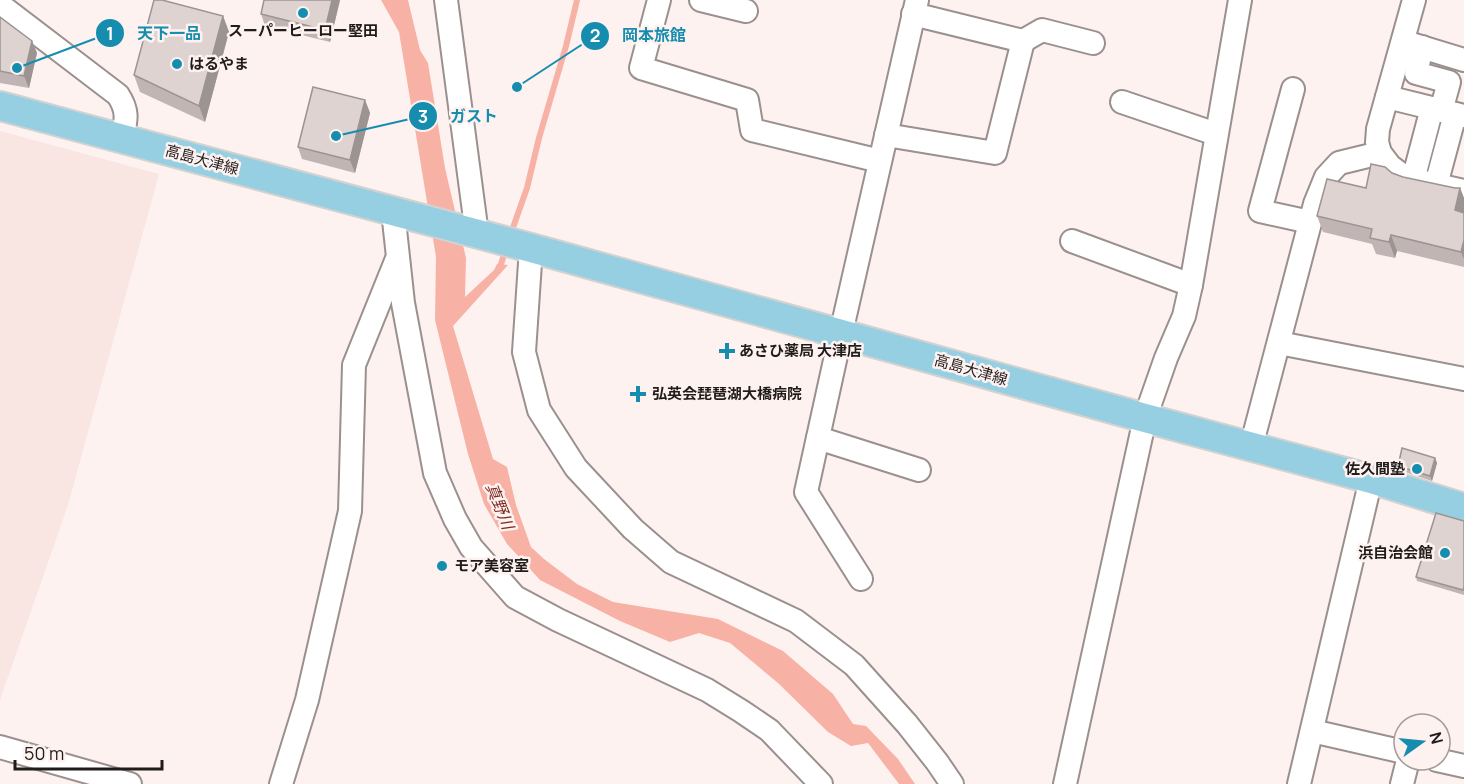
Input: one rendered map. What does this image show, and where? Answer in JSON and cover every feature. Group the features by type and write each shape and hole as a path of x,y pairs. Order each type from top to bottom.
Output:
{"main road":[{"name":"高島大津線","path":"0,106 841,333 1371,479 1464,508"}],"street":[{"path":"446,0 477,234"},
{"path":"659,0 640,68 747,100 752,130 880,161"},
{"path":"701,0 746,11"},
{"path":"1065,784 1145,418 1166,358 1184,316 1191,285 1240,0"},
{"path":"1414,0 1412,44 1416,73 1449,82 1448,112 1454,152 1436,185"},
{"path":"0,5 118,95 126,106 126,121 122,139"},
{"path":"861,579 806,492 915,7 1023,41"},
{"path":"886,135 995,153 1023,41 1042,30 1093,43"},
{"path":"1412,44 1464,60"},
{"path":"1412,44 1387,97 1378,129 1377,142 1380,153 1390,166 1406,178 1464,191"},
{"path":"1293,89 1260,211 1310,222"},
{"path":"1387,97 1448,112"},
{"path":"1122,102 1216,134"},
{"path":"1413,180 1414,142 1448,112"},
{"path":"1251,447 1315,204 1326,177 1339,164 1380,153"},
{"path":"398,212 398,256 403,303 435,473 455,519 471,547 515,597 558,620 707,690 769,730 821,784"},
{"path":"1071,241 1191,285"},
{"path":"531,248 524,352 538,410 576,468 633,530 670,562 796,621 854,665 907,724 952,784"},
{"path":"281,784 307,700 350,511 354,365 398,256"},
{"path":"1279,343 1464,379"},
{"path":"818,438 919,470"},
{"path":"1299,784 1371,479"},
{"path":"1312,731 1392,749"},
{"path":"0,747 130,784"}],"shaded area":[{"path":"0,131 159,174 68,505 0,700"}],"water":[{"name":"真野川","path":"381,0 408,0 420,50 428,63 445,168 466,258 465,297 494,270 497,264 508,265 453,326 493,459 507,467 516,505 531,547 577,584 613,602 718,619 783,651 833,694 853,724 866,726 898,759 915,784 899,784 868,743 851,746 828,732 778,683 730,643 699,633 670,642 620,621 540,580 507,544 484,504 468,454 435,320 436,257 399,32"}],"building":[{"path":"154,0 162,0 223,16 199,106 134,75"},
{"path":"264,0 332,0 325,30 261,14"},
{"path":"0,17 32,41 24,76 0,71"},
{"path":"313,87 365,100 350,160 298,147"},
{"path":"1371,164 1385,167 1392,173 1403,177 1460,188 1455,210 1464,213 1464,240 1461,252 1391,235 1389,242 1370,238 1372,229 1317,216 1327,179 1366,188"},
{"path":"1402,448 1435,458 1430,476 1398,466"},
{"name":"浜自治会館","path":"1436,513 1464,521 1463,590 1416,577"}],"waterway":[{"path":"510,236 527,188 577,0"},
{"path":"499,270 506,249"}],"place":[{"name":"スーパーヒーロー堅田","path":"303,13"},
{"name":"はるやま","path":"177,64"},
{"name":"天下一品","path":"17,68"},
{"name":"岡本旅館","path":"517,87"},
{"name":"ガスト","path":"336,136"},
{"name":"あさひ薬局 大津店","path":"727,351"},
{"name":"弘英会琵琶湖大橋病院","path":"638,394"},
{"name":"佐久間塾","path":"1417,469"},
{"name":"浜自治会館","path":"1445,553"},
{"name":"モア美容室","path":"442,566"}]}
